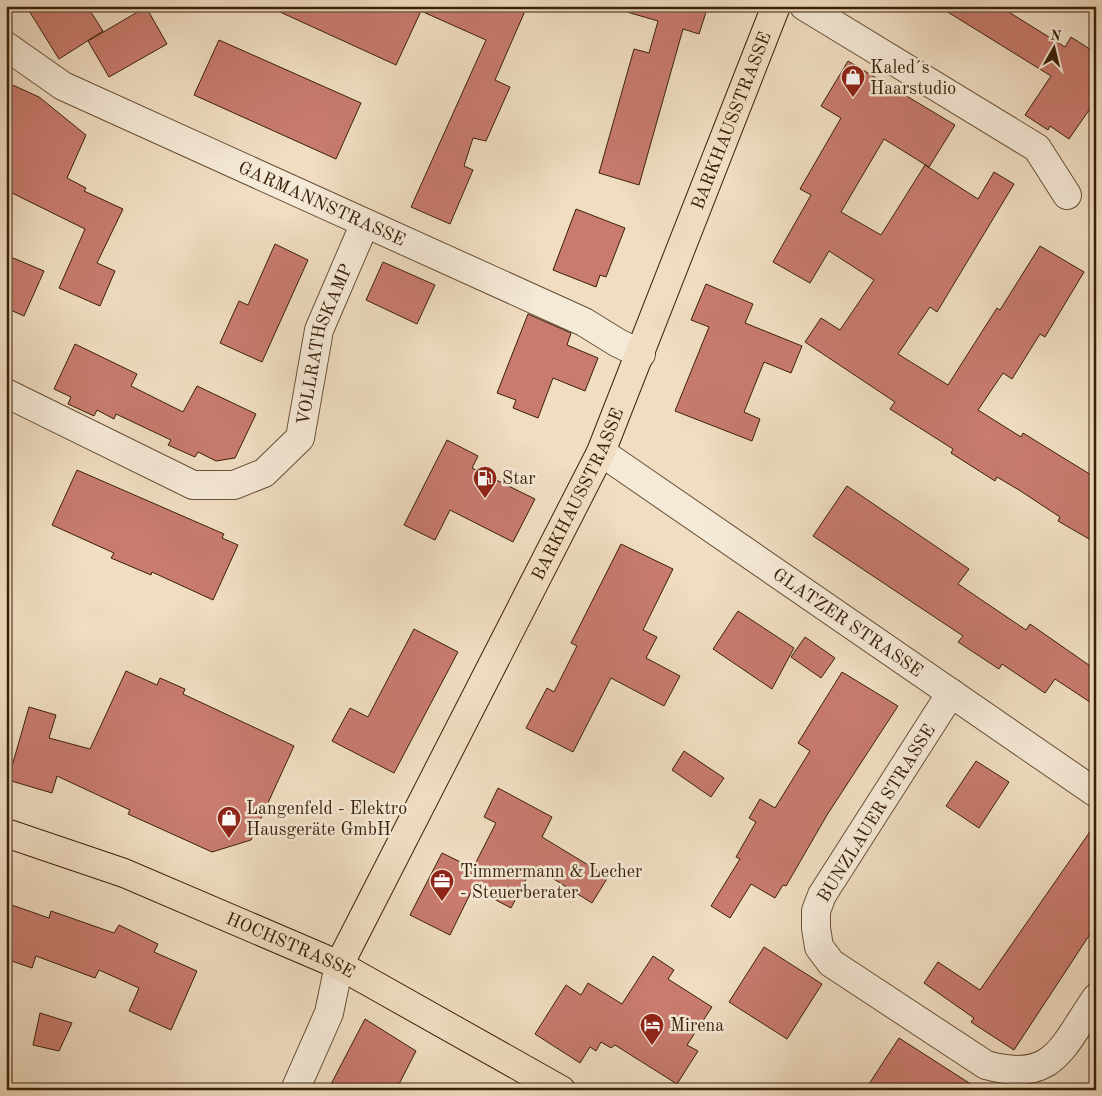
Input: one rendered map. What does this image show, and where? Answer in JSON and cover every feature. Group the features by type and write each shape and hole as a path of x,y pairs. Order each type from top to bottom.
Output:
{"main road":[{"name":"BARKHAUSSTRASSE","path":"338,965 601,452 776,6"},
{"name":"HOCHSTRASSE","path":"6,833 124,873 338,965 561,1090"}],"street":[{"path":"804,6 1037,148 1067,195"},
{"name":"GARMANNSTRASSE","path":"6,46 63,86 584,322 618,343 641,354"},
{"name":"VOLLRATHSKAMP","path":"6,393 194,485 234,485 264,473 300,438 319,330 365,223"},
{"name":"GLATZER STRASSE","path":"601,452 1096,793"},
{"name":"BUNZLAUER STRASSE","path":"951,693 822,895 816,910 819,946 831,963 986,1064 1008,1071 1028,1070 1044,1066 1058,1055 1096,998"},
{"path":"295,1090 329,1013 338,965"}],"building":[{"path":"26,6 87,6 103,31 59,59"},
{"path":"267,6 512,6 525,11 495,80 510,87 486,141 473,138 464,166 473,170 450,224 411,207 486,40 421,11 396,65"},
{"path":"628,6 708,6 699,34 683,29 639,185 599,173 634,49 649,53 658,21 627,12"},
{"path":"938,6 999,6 1065,47 1071,37 1096,53 1096,100 1069,139 1050,126 1048,130 1025,115 1051,76"},
{"path":"146,7 167,44 109,77 88,41"},
{"path":"219,40 361,103 336,159 194,95"},
{"path":"848,61 955,125 929,167 884,139 841,212 881,235 925,165 978,199 994,172 1014,184 937,312 930,307 898,354 948,385 997,308 1000,310 1040,246 1084,272 1045,337 1040,334 1012,379 1003,373 978,410 1021,437 1023,433 1096,478 1096,543 1058,521 1060,517 1019,490 997,477 995,481 951,453 953,449 890,409 895,402 805,342 821,318 840,330 874,280 829,251 810,283 773,262 811,195 800,189 841,118 821,106"},
{"path":"6,82 39,97 86,135 67,178 86,188 84,191 123,209 97,263 115,271 100,306 59,288 85,229 6,190"},
{"path":"576,209 625,228 606,277 600,275 596,287 553,270"},
{"path":"275,244 308,260 262,362 220,343 239,301 248,305"},
{"path":"6,255 44,271 24,316 6,308"},
{"path":"383,262 435,285 417,324 366,300"},
{"path":"706,284 753,304 745,323 802,346 791,373 764,362 744,412 760,419 752,441 675,411 709,327 691,320"},
{"path":"528,314 571,333 567,345 598,358 585,391 553,378 538,418 513,408 516,400 497,393"},
{"path":"75,344 137,374 131,386 183,412 197,386 256,414 235,458 216,461 198,452 195,457 168,445 171,440 116,414 114,419 97,410 94,416 68,404 71,397 54,389"},
{"path":"447,440 478,456 472,468 535,499 513,542 450,510 435,540 404,525"},
{"path":"77,470 224,534 222,538 238,545 213,600 152,572 151,575 111,558 114,553 52,525"},
{"path":"847,486 969,569 958,584 1026,630 1030,624 1096,670 1096,706 1055,679 1045,693 1002,664 999,669 958,642 963,636 813,536"},
{"path":"621,544 673,569 643,630 657,637 646,658 680,676 664,706 611,678 573,752 526,728 547,688 554,692 577,646 571,643"},
{"path":"738,611 794,648 772,689 713,649"},
{"path":"414,629 458,652 394,773 332,741 350,708 368,717"},
{"path":"805,637 835,658 821,678 791,657"},
{"path":"126,671 157,685 160,678 185,689 183,694 294,746 251,840 212,852 128,814 130,810 57,776 52,793 8,780 29,707 56,715 49,738 90,749"},
{"path":"842,672 898,706 827,815 786,886 783,885 775,898 751,884 730,918 711,906 740,859 736,857 756,822 749,818 760,799 775,808 810,751 798,743"},
{"path":"684,751 724,778 711,797 672,770"},
{"path":"976,761 1009,782 979,828 946,806"},
{"path":"498,788 552,817 542,837 608,877 592,903 533,866 511,908 473,888 450,935 410,915 442,853 473,868 496,823 484,817"},
{"path":"1096,823 1096,925 1014,1050 971,1022 974,1018 924,983 938,962 980,990"},
{"path":"6,903 49,918 51,911 114,933 119,925 158,944 154,952 197,971 171,1030 129,1011 139,988 99,970 95,978 36,956 32,968 6,959"},
{"path":"764,947 822,984 787,1039 729,1002"},
{"path":"653,956 674,970 668,979 712,1007 687,1045 698,1051 677,1084 615,1045 611,1048 601,1042 596,1051 590,1047 580,1063 535,1034 566,985 581,995 588,983 622,1004"},
{"path":"40,1013 72,1023 59,1051 33,1045"},
{"path":"365,1019 416,1051 396,1090 328,1090"},
{"path":"899,1038 980,1090 865,1090"}],"place":[{"name":"Kaled´s Haarstudio","path":"853,98"},
{"name":"Star","path":"485,499"},
{"name":"Langenfeld - Elektro Hausgeräte GmbH","path":"229,839"},
{"name":"Timmermann & Lecher - Steuerberater","path":"442,902"},
{"name":"Mirena","path":"652,1046"}]}
